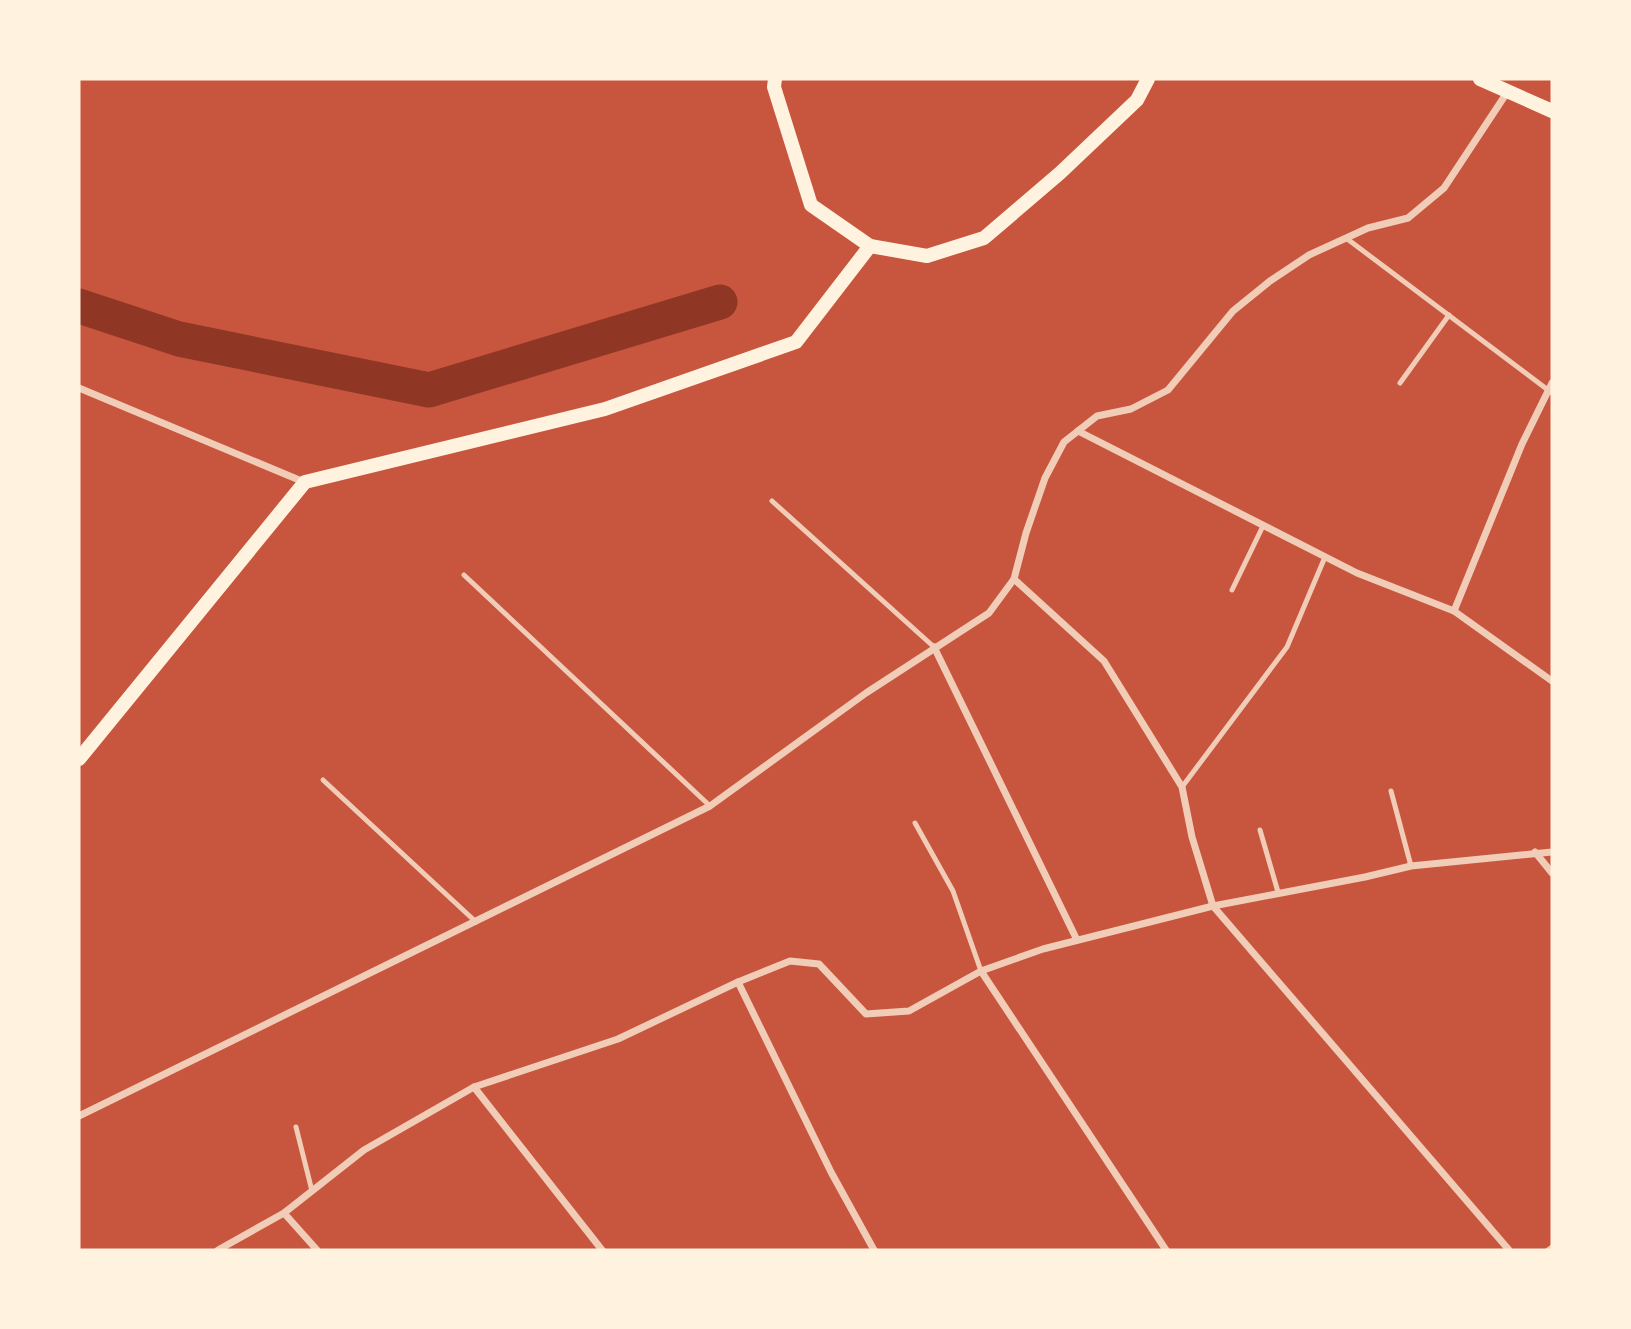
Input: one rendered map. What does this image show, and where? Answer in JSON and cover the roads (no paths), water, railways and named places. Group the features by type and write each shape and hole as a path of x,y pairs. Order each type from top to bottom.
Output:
{"main road":[{"path":"775,79 774,87 811,205 870,246 927,256 985,238 1137,100 1150,81"},
{"path":"1480,79 1552,111"},
{"path":"79,759 305,482 605,409 796,342 870,246"}],"street":[{"path":"79,1116 710,806 934,648 989,613 1014,579 1045,478 1064,442 1097,416 1131,409 1168,390 1233,311 1308,255 1368,228 1408,218 1444,188 1508,91"},
{"path":"1454,611 1522,444 1552,383"},
{"path":"79,388 305,482"},
{"path":"1078,431 1357,573 1454,611 1552,681"},
{"path":"1014,579 1104,661 1182,786 1192,837 1213,905 1509,1250"},
{"path":"934,648 1077,940"},
{"path":"1535,852 1552,873"},
{"path":"218,1250 284,1213 364,1150 474,1087 618,1039 738,982 790,961 819,964 866,1014 909,1011 981,971 1043,948 1213,905 1411,866 1552,852"},
{"path":"981,971 1164,1247 1154,1250"},
{"path":"738,982 831,1172 874,1250"},
{"path":"474,1087 601,1250"},
{"path":"284,1213 317,1250"}],"lane":[{"path":"1346,238 1550,391"},
{"path":"1400,383 1449,315"},
{"path":"772,502 934,648"},
{"path":"1232,590 1263,526"},
{"path":"1182,786 1287,647 1325,557"},
{"path":"464,575 710,806"},
{"path":"323,780 476,922"},
{"path":"1391,791 1411,866"},
{"path":"915,823 953,891 981,971"},
{"path":"1260,830 1278,892"},
{"path":"296,1127 312,1191"},
{"path":"1548,1250 1552,1247"}],"waterway":[{"path":"79,306 179,339 429,390 720,302"}]}
